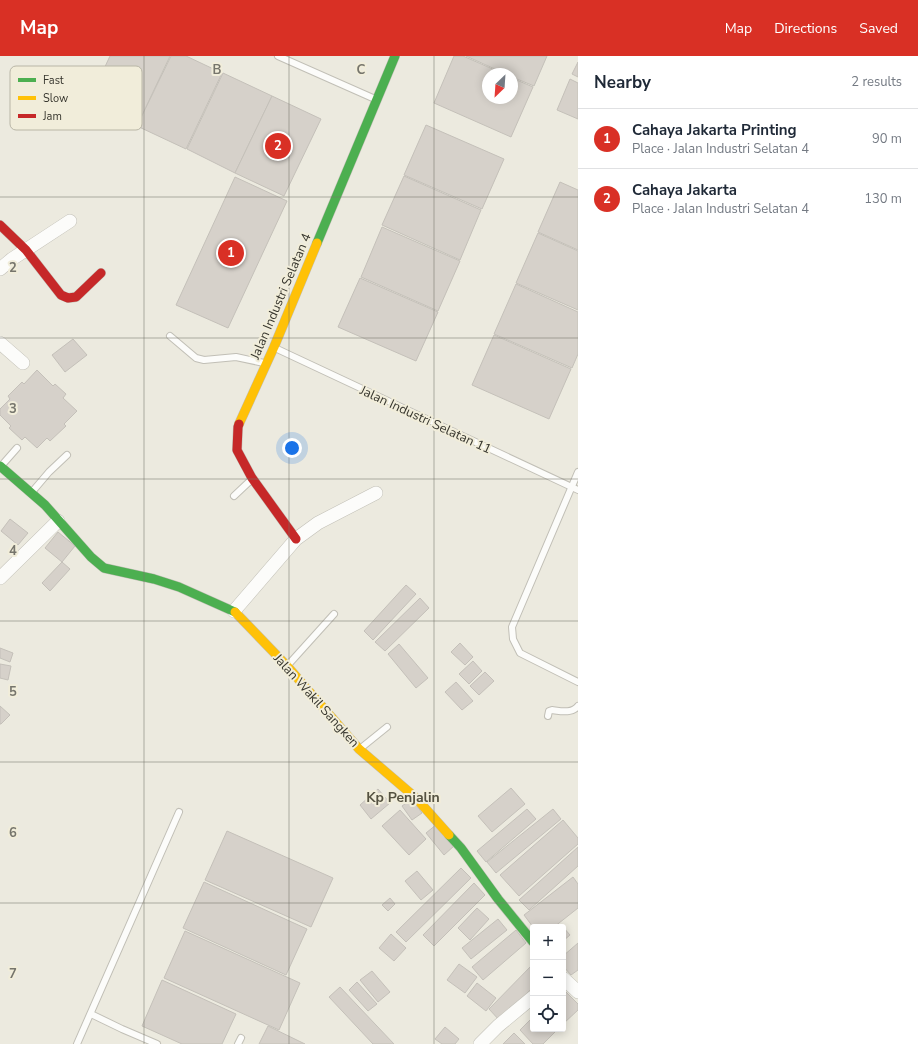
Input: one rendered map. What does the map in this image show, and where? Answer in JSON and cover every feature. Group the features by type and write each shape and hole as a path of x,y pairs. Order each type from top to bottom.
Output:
{"street":[{"name":"Jalan Industri Selatan 4","path":"296,539 252,478 237,450 238,427 274,347 376,100 396,56"},
{"path":"0,269 70,221"},
{"path":"0,225 26,250 61,295 68,298 76,297 101,273"},
{"path":"0,343 24,363"},
{"name":"Jalan Wakil Sangken","path":"0,466 45,505 91,557 104,568 154,579 179,587 234,611 287,666 359,749 416,798 461,848 498,899 530,938"},
{"path":"234,611 296,539 318,523 376,493"},
{"path":"0,578 58,521"},
{"path":"566,981 578,992"},
{"path":"480,1044 498,1026 530,999"}],"lane":[{"path":"278,56 376,100"},
{"path":"170,336 196,358 204,360 236,358 266,363"},
{"name":"Jalan Industri Selatan 11","path":"274,347 578,490"},
{"path":"0,466 17,448"},
{"path":"31,493 49,472 67,455"},
{"path":"578,472 512,627 513,639 520,653 578,682"},
{"path":"234,496 252,478"},
{"path":"287,666 334,614"},
{"path":"548,716 549,711 567,712 576,709 578,706"},
{"path":"359,749 387,727"},
{"path":"77,1044 179,812"},
{"path":"90,1014 156,1044"},
{"path":"238,1044 241,1038"}],"building":[{"path":"110,56 170,56 142,115 142,66 105,66"},
{"path":"171,56 186,56 222,73 186,149 142,128 142,116"},
{"path":"454,56 463,56 490,68 482,68 482,104 518,104 518,81 533,87 511,137 434,103"},
{"path":"466,56 547,56 534,86 518,79 518,68 493,68"},
{"path":"578,62 578,77 572,74"},
{"path":"223,73 272,96 235,173 187,149"},
{"path":"570,79 578,83 578,119 557,110"},
{"path":"272,96 321,119 284,196 235,173"},
{"path":"426,125 504,159 482,209 404,175"},
{"path":"404,176 481,210 460,260 382,225"},
{"path":"235,177 287,201 228,328 176,305"},
{"path":"560,182 578,190 578,250 538,232"},
{"path":"382,227 460,261 438,311 361,277"},
{"path":"538,233 578,251 578,310 516,283"},
{"path":"360,278 438,312 416,361 338,327"},
{"path":"516,284 578,312 578,354 572,368 494,334"},
{"path":"494,335 571,369 549,419 472,385"},
{"path":"73,339 87,355 65,372 52,355"},
{"path":"37,370 53,386 55,384 66,394 63,398 77,411 64,424 66,426 50,441 47,438 37,448 25,437 22,440 9,428 11,426 0,415 0,409 10,399 8,396 22,382 24,384"},
{"path":"10,519 28,533 18,545 1,531"},
{"path":"58,532 75,546 62,562 45,548"},
{"path":"62,562 70,569 50,591 42,583"},
{"path":"406,585 416,594 373,640 364,631"},
{"path":"420,598 429,608 385,651 375,642"},
{"path":"460,643 473,657 465,665 451,652"},
{"path":"399,644 428,678 416,688 388,654"},
{"path":"0,648 13,653 10,662 0,658"},
{"path":"473,661 482,671 469,684 459,674"},
{"path":"0,664 11,666 8,680 0,678"},
{"path":"485,672 494,681 479,695 470,686"},
{"path":"456,682 473,701 462,710 445,692"},
{"path":"0,706 10,715 1,724 0,724"},
{"path":"511,788 525,804 492,832 478,816"},
{"path":"378,789 390,803 371,819 360,805"},
{"path":"412,799 422,813 412,820 402,806"},
{"path":"527,809 536,819 486,862 477,851"},
{"path":"553,809 561,819 496,873 487,862"},
{"path":"400,810 426,839 409,855 382,826"},
{"path":"563,820 578,838 578,844 519,896 500,875"},
{"path":"437,824 454,846 444,855 426,833"},
{"path":"227,831 333,878 311,927 205,880"},
{"path":"578,847 578,866 529,910 519,900"},
{"path":"461,868 471,878 406,942 396,932"},
{"path":"417,871 433,890 421,900 405,881"},
{"path":"573,877 578,884 578,908 558,924 531,924 524,915"},
{"path":"204,882 307,929 286,975 183,928"},
{"path":"474,883 485,895 434,946 423,935"},
{"path":"390,898 395,904 388,911 382,905"},
{"path":"477,908 489,919 470,940 458,928"},
{"path":"498,919 507,930 471,959 462,948"},
{"path":"516,930 526,943 483,980 472,967"},
{"path":"566,930 570,935 566,938"},
{"path":"185,931 300,983 279,1030 164,978"},
{"path":"391,934 406,948 394,961 379,948"},
{"path":"578,943 578,970 571,975 566,969 566,953"},
{"path":"459,964 477,977 465,993 447,980"},
{"path":"530,967 530,990 500,1021 489,1009"},
{"path":"372,971 390,992 378,1002 360,980"},
{"path":"162,980 236,1014 222,1044 182,1044 142,1026"},
{"path":"357,982 377,1004 368,1011 349,990"},
{"path":"477,983 496,998 486,1011 467,996"},
{"path":"340,987 394,1044 373,1044 329,997"},
{"path":"566,992 578,1004 578,1010 566,1021"},
{"path":"530,1020 530,1032 555,1032 543,1044 533,1044 520,1030"},
{"path":"268,1026 305,1044 259,1044"},
{"path":"445,1027 459,1039 455,1044 442,1044 435,1039"},
{"path":"514,1033 525,1044 503,1044"}],"traffic: fast":[{"path":"317,243 395,56"},
{"path":"0,466 45,505 91,557 104,568 154,579 179,587 235,612"},
{"path":"449,835 461,848 498,899 530,938"}],"traffic: slow":[{"path":"239,424 274,347 317,243"},
{"path":"235,612 287,666 359,749 416,798 449,835"}],"traffic: jam":[{"path":"0,225 26,250 61,295 68,298 76,297 101,273"},
{"path":"239,424 237,450 252,478 296,539"}],"place":[{"name":"Cahaya Jakarta","path":"278,146"},
{"name":"Cahaya Jakarta Printing","path":"231,253"}],"district":[{"name":"Kp Penjalin","path":"403,797"}]}
